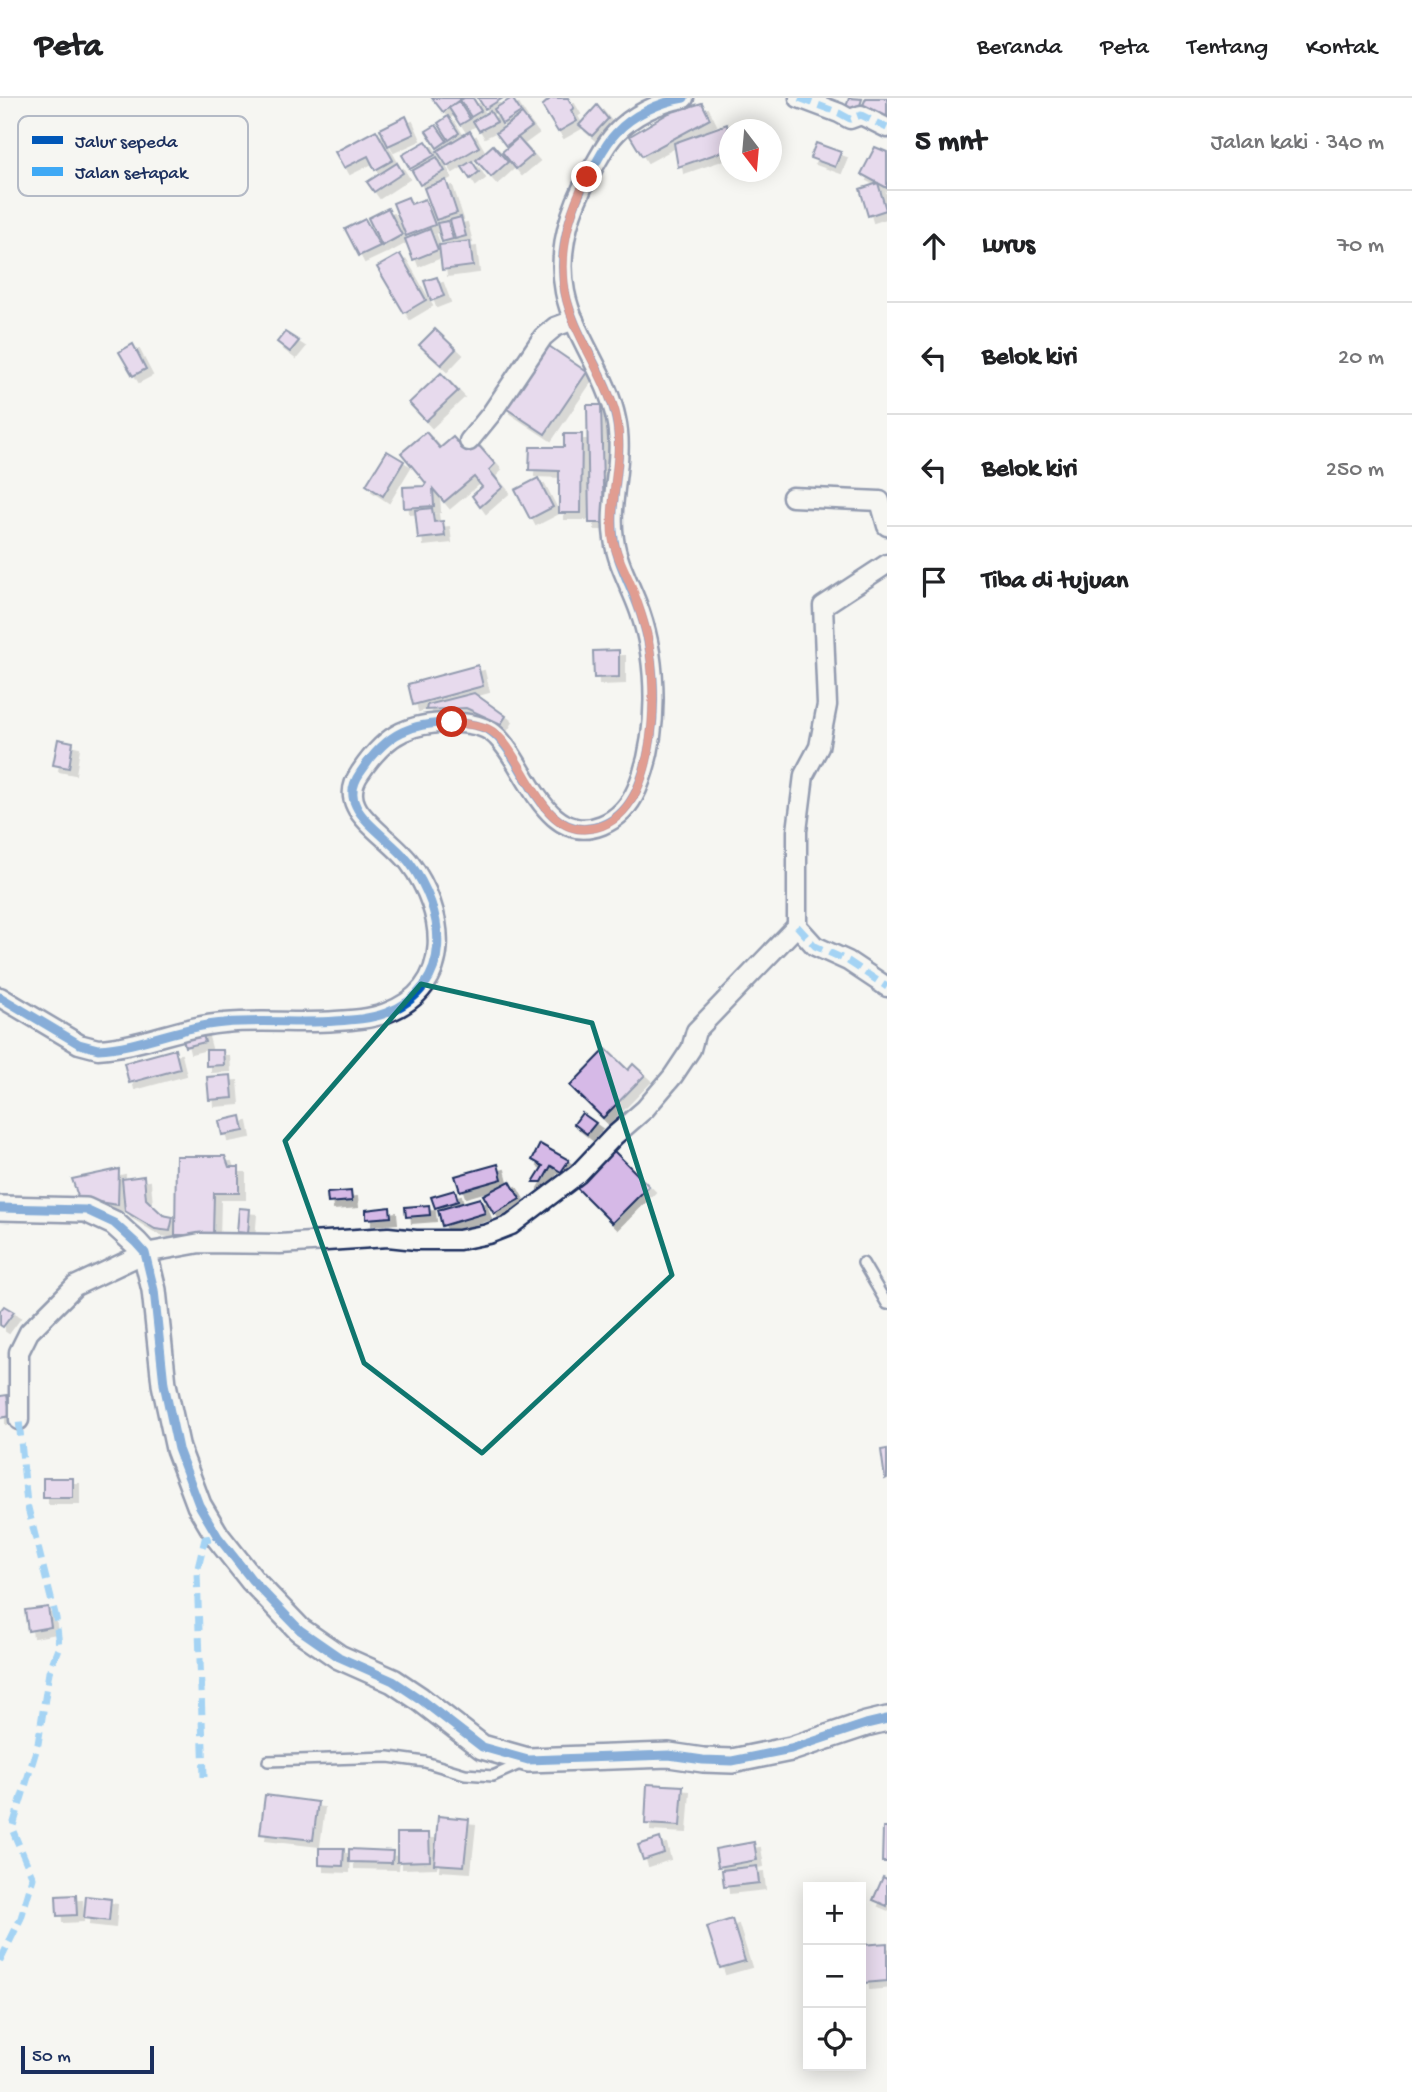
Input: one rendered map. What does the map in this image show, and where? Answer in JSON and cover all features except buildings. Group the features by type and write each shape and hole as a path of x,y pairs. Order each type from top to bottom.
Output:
{"street":[{"path":"0,997 79,1044 98,1049 224,1023 359,1019 386,1013 405,1003 422,987 432,972 438,942 436,914 412,867 399,849 360,813 353,793 356,780 370,759 405,730 452,722 489,729 502,742 545,806 568,825 585,829 596,827 615,818 625,809 639,783 649,749 653,708 650,659 643,619 613,538 619,449 617,422 606,387 574,320 566,296 563,264 568,227 578,195 616,133 654,107 684,98"},
{"path":"799,98 850,119 862,116 887,128"},
{"path":"468,440 491,414 543,337 555,327 574,320"},
{"path":"792,497 880,501 887,526"},
{"path":"887,564 822,606 827,705 819,747 804,775 797,831 797,926 823,952 848,961 887,986"},
{"path":"19,1420 19,1352 29,1332 75,1286 145,1253 200,1243 280,1244 388,1237 459,1240 488,1234 511,1225 579,1174 614,1136 646,1109 691,1049 696,1031 797,926"},
{"path":"0,1208 86,1210 114,1223 145,1253 154,1290 164,1384 178,1449 199,1505 218,1537 260,1588 300,1630 339,1657 402,1687 482,1747 528,1760 669,1755 732,1761 791,1749 887,1719"}],"lane":[{"path":"863,1263 887,1304"},
{"path":"268,1761 407,1759 465,1774 493,1776 528,1760"}],"highlighted area":[{"path":"421,984 592,1023 672,1275 482,1453 364,1363 285,1141"}],"marked path":[{"path":"799,98 850,119 861,115 887,128"},
{"path":"797,926 815,946 848,961 887,987"},
{"path":"0,1961 21,1918 33,1878 12,1829 38,1744 49,1672 59,1646 56,1618 27,1504 19,1420"},
{"path":"204,1777 197,1572 205,1539 218,1537"}],"cycle path":[{"path":"0,997 79,1044 98,1049 130,1045 192,1028 224,1023 322,1022 374,1017 409,1001 424,985 434,967 438,946 431,903 422,881 409,862 360,813 353,793 358,777 373,756 390,740 411,728 462,723 475,725 494,734 538,798 565,824 582,829 602,825 614,819 627,806 637,789 649,747 654,701 653,677 646,632 621,567 614,539 613,509 619,449 616,419 612,402 569,309 563,258 574,207 588,176 610,139 638,115 656,106 684,98"},
{"path":"0,1208 86,1210 114,1223 145,1253 154,1290 164,1384 178,1449 199,1505 218,1537 252,1580 300,1630 339,1657 393,1681 482,1747 528,1760 669,1755 732,1761 791,1749 887,1719"}],"route":[{"path":"452,722 489,729 502,742 545,806 560,821 577,828 585,829 605,824 625,809 642,776 649,749 653,708 648,639 613,538 619,449 617,422 606,387 574,320 564,285 563,264 568,227 587,177"}]}
